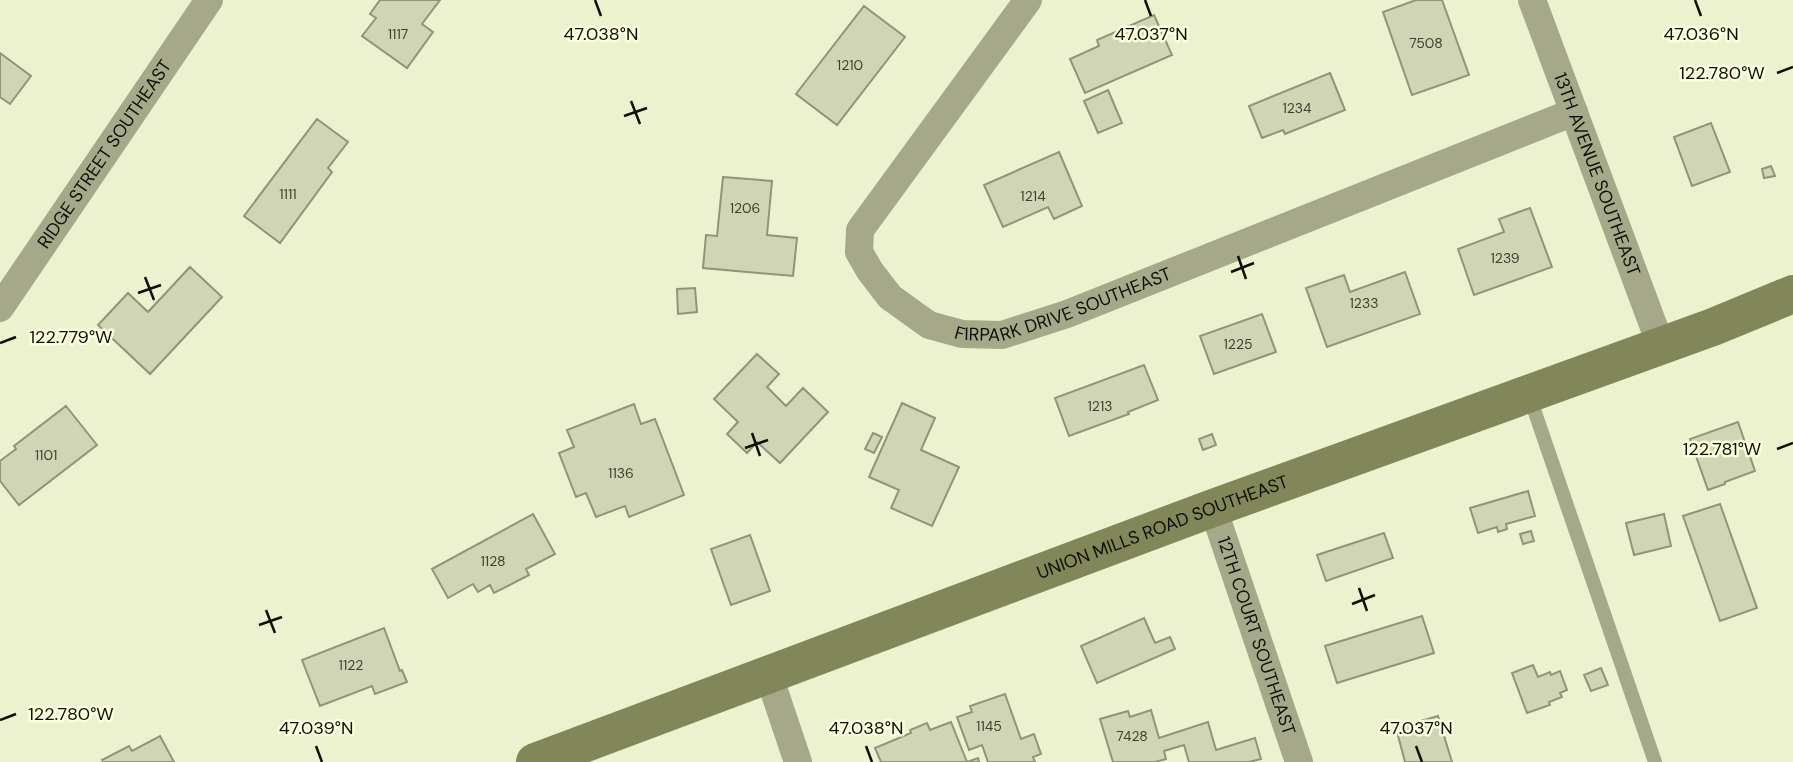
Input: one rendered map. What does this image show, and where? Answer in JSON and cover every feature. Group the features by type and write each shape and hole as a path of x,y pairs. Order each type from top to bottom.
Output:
{"street":[{"name":"RIDGE STREET SOUTHEAST","path":"0,309 209,0"},
{"name":"FIRPARK DRIVE SOUTHEAST","path":"1028,0 860,230 859,252 890,298 929,325 962,334 1002,335 1066,314 1574,112"},
{"name":"13TH AVENUE SOUTHEAST","path":"1532,0 1661,346"},
{"name":"UNION MILLS ROAD SOUTHEAST","path":"535,762 1213,508 1713,327 1793,294"},
{"name":"12TH COURT SOUTHEAST","path":"1213,508 1299,762"},
{"path":"769,676 798,762"}],"lane":[{"path":"1529,394 1655,762"}],"building":[{"path":"380,0 440,0 422,24 433,32 407,68 362,36 376,18 370,14"},
{"path":"1416,0 1442,0 1469,75 1412,95 1383,12"},
{"path":"864,6 905,37 837,125 796,94"},
{"path":"1154,15 1172,55 1085,93 1070,59 1099,46 1097,40"},
{"path":"0,53 31,76 10,104 0,97"},
{"path":"1330,73 1345,110 1285,134 1283,130 1262,138 1249,106"},
{"path":"1108,90 1122,123 1098,133 1084,101"},
{"path":"317,119 348,142 328,168 332,172 280,243 244,216"},
{"path":"1711,123 1730,172 1692,186 1674,137"},
{"path":"1059,152 1082,206 1054,219 1048,207 1003,227 984,185"},
{"path":"1771,166 1775,176 1764,178 1762,169"},
{"path":"723,177 772,181 767,235 797,238 793,276 703,268 706,235 717,236"},
{"path":"1530,208 1552,267 1474,295 1458,249 1504,232 1499,219"},
{"path":"190,267 222,297 150,374 98,325 128,293 148,312"},
{"path":"1405,272 1420,314 1327,347 1306,288 1344,275 1350,292"},
{"path":"695,288 697,312 678,314 677,289"},
{"path":"1262,314 1276,352 1214,374 1200,336"},
{"path":"757,354 779,374 767,387 786,406 803,388 828,412 780,463 757,442 747,453 727,434 738,422 714,399"},
{"path":"1144,365 1158,400 1128,412 1129,414 1069,436 1055,398"},
{"path":"902,403 935,418 921,450 959,467 932,526 891,508 899,490 869,477"},
{"path":"634,404 641,424 655,419 684,495 629,517 625,506 596,517 586,493 576,497 559,453 574,447 567,430"},
{"path":"66,406 97,445 19,505 0,481 0,461 16,449 14,446"},
{"path":"1738,422 1755,471 1708,490 1690,439"},
{"path":"873,433 882,437 874,453 865,449"},
{"path":"1212,434 1216,445 1203,450 1199,439"},
{"path":"1528,491 1535,516 1506,524 1507,529 1498,532 1497,527 1478,533 1470,508"},
{"path":"1720,504 1757,608 1720,621 1683,516"},
{"path":"533,514 555,554 526,569 529,575 494,593 490,585 478,592 473,584 448,598 432,569"},
{"path":"1664,514 1671,546 1634,555 1626,523"},
{"path":"1531,531 1534,541 1523,544 1520,534"},
{"path":"1384,533 1393,558 1326,581 1317,555"},
{"path":"750,535 770,591 731,605 711,549"},
{"path":"1422,616 1434,653 1337,683 1325,646"},
{"path":"1144,618 1155,643 1170,637 1175,649 1097,683 1081,646"},
{"path":"384,628 400,671 402,670 407,682 375,694 372,686 320,706 302,660"},
{"path":"1533,665 1538,677 1560,671 1567,690 1560,693 1562,697 1549,702 1550,705 1527,713 1512,673"},
{"path":"1601,668 1608,685 1591,691 1584,675"},
{"path":"1005,694 1021,739 1034,734 1041,754 1033,757 1035,762 988,762 982,745 969,750 957,717 972,712 970,706"},
{"path":"1151,710 1159,738 1208,722 1216,750 1255,738 1261,759 1249,762 1189,762 1184,745 1164,751 1166,759 1155,762 1113,762 1100,719 1128,711 1130,717"},
{"path":"1438,716 1452,762 1405,762 1396,728"},
{"path":"951,722 967,762 881,762 875,748 927,723 930,730"},
{"path":"160,736 174,762 102,760 129,746 132,751"}]}
